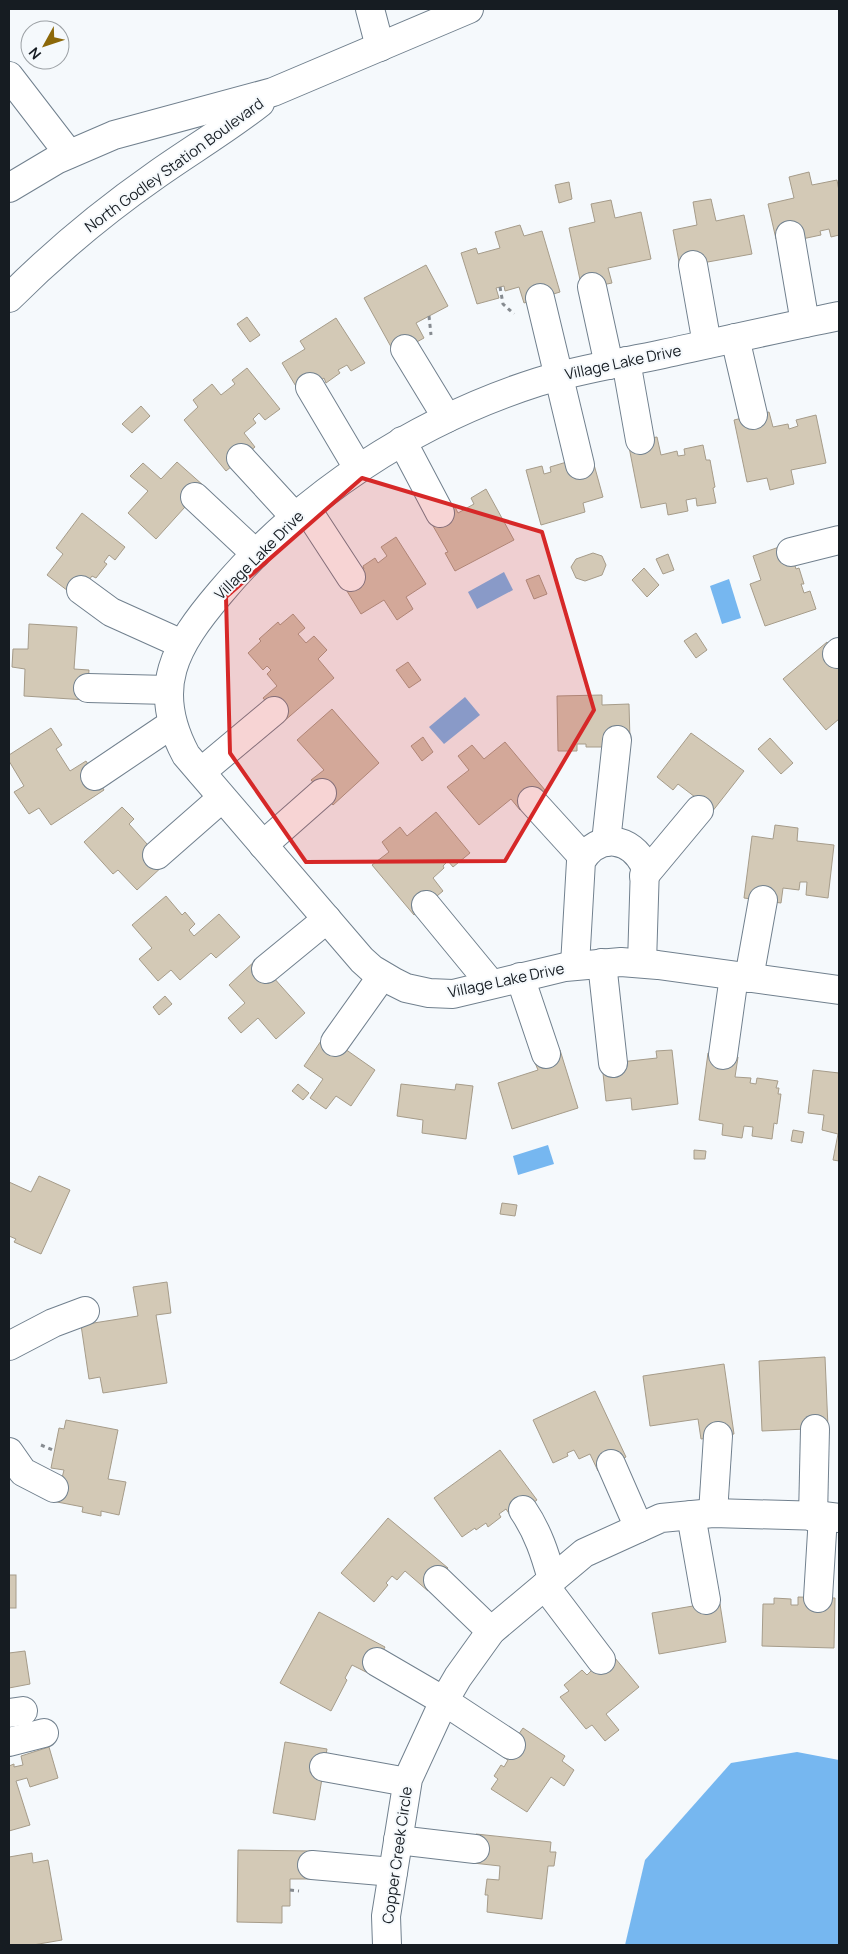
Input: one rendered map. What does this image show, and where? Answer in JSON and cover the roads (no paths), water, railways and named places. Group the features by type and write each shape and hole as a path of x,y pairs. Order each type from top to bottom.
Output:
{"street":[{"path":"370,9 380,47"},
{"name":"North Godley Station Boulevard","path":"9,188 56,160 114,135 273,92 469,9"},
{"path":"9,76 70,154"},
{"name":"North Godley Station Boulevard","path":"9,298 38,269 94,220 273,92"},
{"path":"790,236 805,323"},
{"path":"693,264 707,344"},
{"path":"592,287 618,363 640,440"},
{"path":"540,298 580,465"},
{"name":"Village Lake Drive","path":"839,316 560,376 512,391 447,418 402,441 358,468 301,513 256,554 213,601 182,644 173,666 168,690 172,724 186,755 362,960 382,976 406,988 429,993 453,994 575,965 642,963 839,990"},
{"path":"735,338 753,416"},
{"path":"405,349 447,418"},
{"path":"310,387 358,468"},
{"path":"402,441 440,513"},
{"path":"241,458 301,513 351,577"},
{"path":"195,497 256,554"},
{"path":"791,552 839,540"},
{"path":"81,590 110,612 182,644"},
{"path":"88,688 168,690"},
{"path":"201,772 274,712"},
{"path":"95,776 172,724"},
{"path":"606,842 617,740"},
{"path":"263,845 322,793"},
{"path":"157,855 222,798"},
{"path":"532,801 583,857 591,848 606,842 622,843 635,851 645,866 642,963"},
{"path":"644,876 699,810"},
{"name":"Village Lake Drive","path":"575,965 579,866 583,857"},
{"path":"723,1055 763,900"},
{"path":"426,905 491,984"},
{"path":"266,969 327,919"},
{"path":"602,963 613,1063"},
{"path":"334,1042 382,976"},
{"path":"520,977 546,1054"},
{"path":"9,1346 52,1323 85,1311"},
{"path":"815,1429 825,1517 818,1598"},
{"path":"706,1600 702,1514 718,1436"},
{"path":"9,1452 24,1472 54,1488"},
{"path":"611,1464 640,1528"},
{"path":"523,1510 536,1530 542,1545 549,1582 601,1660"},
{"name":"Copper Creek Circle","path":"387,1945 386,1916 407,1782 444,1701 458,1677 491,1631 584,1553 661,1518 702,1514 825,1517"},
{"path":"438,1580 491,1631"},
{"path":"377,1662 444,1701 511,1745"},
{"path":"9,1742 44,1733"},
{"path":"324,1767 407,1782"},
{"path":"398,1840 475,1849"},
{"path":"312,1865 393,1872"}],"water":[{"path":"504,572 513,590 477,609 468,592"},
{"path":"729,579 741,618 722,624 710,586"},
{"path":"465,697 480,715 444,744 429,727"},
{"path":"548,1145 554,1164 518,1175 513,1156"},
{"path":"797,1752 839,1760 839,1945 625,1945 645,1860 731,1763"}]}
